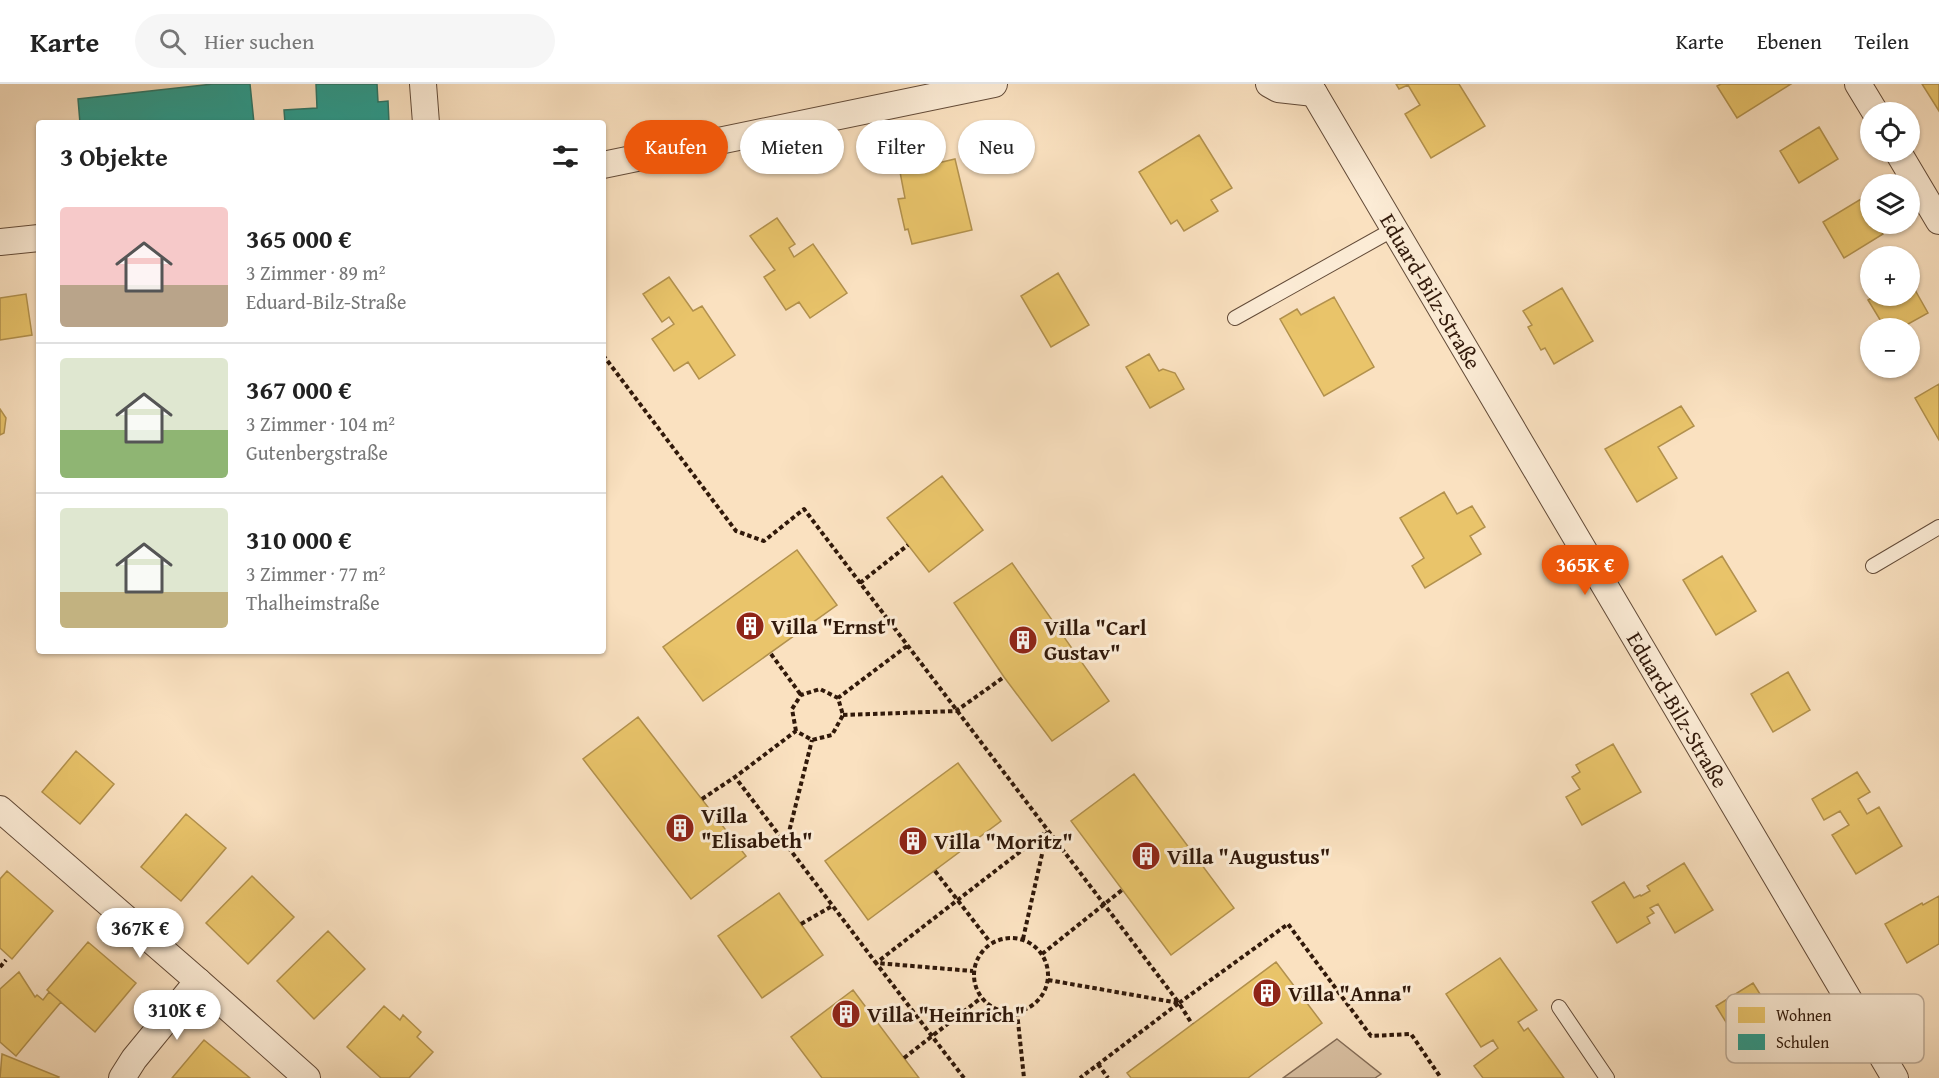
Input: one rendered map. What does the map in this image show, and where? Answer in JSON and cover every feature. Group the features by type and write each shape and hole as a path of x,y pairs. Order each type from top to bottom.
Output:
{"street":[{"path":"423,84 426,120"},
{"path":"606,164 994,84"},
{"path":"1269,84 1278,89 1316,88"},
{"path":"1858,84 1869,102"},
{"name":"Eduard-Bilz-Straße","path":"1316,88 1394,229 1845,994"},
{"path":"1904,162 1939,221"},
{"path":"0,242 36,238"},
{"path":"0,809 307,1078"},
{"path":"122,1078 134,1059 198,981"},
{"name":"Eduard-Bilz-Straße","path":"1885,1063 1894,1078"}],"lane":[{"path":"1234,318 1394,229"},
{"path":"1873,566 1939,527"},
{"path":"1558,1007 1607,1078"}],"path":[{"path":"606,359 736,531 764,540 804,509 1192,1024"},
{"path":"860,583 908,545"},
{"path":"837,698 907,646"},
{"path":"771,654 801,695"},
{"path":"843,715 956,711 1004,676"},
{"path":"820,689 837,698 843,715 832,735 812,740 796,731 792,710 801,695 820,689"},
{"path":"702,799 796,731"},
{"path":"786,844 812,740"},
{"path":"735,777 964,1078"},
{"path":"876,963 1047,831"},
{"path":"1023,939 1047,831"},
{"path":"935,870 956,901 990,942"},
{"path":"1042,954 1122,890"},
{"path":"801,924 832,906"},
{"path":"1080,1078 1287,924 1371,1036 1411,1034 1441,1078"},
{"path":"1005,938 1023,939 1037,947 1042,954 1048,966 1048,980 1044,992 1025,1010 1004,1012 992,1008 976,990 973,971 977,959 990,942 1005,938"},
{"path":"0,967 6,960"},
{"path":"876,963 973,971"},
{"path":"1048,980 1179,1004"},
{"path":"904,1058 981,998"},
{"path":"1017,1012 1024,1078"},
{"path":"1098,1064 1108,1078"}],"shaded area":[{"path":"1337,1039 1381,1074 1375,1078 1283,1078"}],"building: Wohnen":[{"path":"1396,84 1459,84 1485,126 1431,158 1405,114 1420,105 1408,85 1399,89"},
{"path":"1721,84 1791,84 1737,118 1717,86"},
{"path":"1922,84 1939,84 1939,111"},
{"path":"1819,127 1838,159 1799,183 1780,151"},
{"path":"1199,135 1232,188 1211,200 1218,211 1184,231 1177,220 1171,224 1139,172"},
{"path":"955,159 972,230 912,244 908,229 905,230 898,199 905,198 900,174 946,174 946,161"},
{"path":"1860,200 1860,234 1883,234 1860,246 1844,258 1823,222"},
{"path":"777,218 795,244 789,248 794,257 813,244 847,293 810,318 799,302 786,310 764,277 775,270 750,236"},
{"path":"1058,273 1089,325 1051,347 1021,296"},
{"path":"669,277 693,311 702,306 735,355 699,379 688,362 674,371 652,339 674,324 669,317 662,322 643,294"},
{"path":"1562,288 1593,341 1554,364 1545,348 1541,350 1528,327 1532,325 1523,311"},
{"path":"26,294 32,335 0,340 0,298"},
{"path":"1334,297 1374,367 1324,396 1280,319 1297,309 1301,315"},
{"path":"1920,299 1928,313 1919,318 1879,318 1872,306 1920,306"},
{"path":"1149,354 1159,371 1163,369 1175,373 1184,389 1150,408 1126,367"},
{"path":"1939,384 1939,440 1915,398"},
{"path":"1681,406 1694,426 1658,447 1677,478 1637,502 1605,449"},
{"path":"0,409 6,418 4,433 0,435"},
{"path":"942,476 983,530 929,572 887,518"},
{"path":"1444,492 1457,514 1472,506 1485,527 1470,536 1481,554 1425,588 1412,566 1424,558 1400,518"},
{"name":"Villa \"Ernst\"","path":"797,550 837,605 703,701 663,647"},
{"path":"1722,556 1756,611 1716,635 1683,580"},
{"name":"Villa \"Carl Gustav\"","path":"1012,563 1109,701 1052,741 1004,677 954,603"},
{"path":"1788,672 1810,710 1773,732 1751,694"},
{"name":"Villa \"Elisabeth\"","path":"638,717 746,856 691,899 583,759"},
{"path":"1613,744 1641,792 1582,825 1566,797 1580,789 1572,777 1580,772 1576,765"},
{"path":"76,751 114,784 80,824 42,792"},
{"name":"Villa \"Moritz\"","path":"958,763 1001,821 868,920 825,861"},
{"path":"1857,772 1870,792 1858,799 1867,814 1879,807 1902,846 1856,874 1832,835 1849,825 1840,811 1824,820 1812,799"},
{"name":"Villa \"Augustus\"","path":"1134,774 1234,908 1171,955 1071,821"},
{"path":"186,814 226,848 181,901 141,867"},
{"path":"1684,863 1713,910 1675,933 1658,904 1650,908 1654,913 1647,917 1650,923 1617,943 1592,902 1624,882 1634,898 1641,896 1650,891 1647,886"},
{"path":"7,871 53,911 12,959 0,948 0,879"},
{"path":"252,876 294,917 248,964 206,923"},
{"path":"779,893 823,955 762,998 718,936"},
{"path":"1939,896 1939,944 1907,963 1885,924"},
{"path":"328,931 365,969 314,1019 277,981"},
{"path":"88,942 136,983 95,1032 47,990"},
{"path":"1500,958 1537,1010 1518,1022 1524,1031 1528,1028 1564,1078 1483,1078 1474,1066 1498,1048 1493,1040 1481,1047 1446,994"},
{"name":"Villa \"Anna\"","path":"1276,962 1322,1023 1248,1078 1131,1078 1127,1073"},
{"path":"19,972 35,997 37,995 43,1000 49,992 61,1002 16,1056 0,1042 0,989"},
{"path":"1753,983 1760,994 1735,994"},
{"name":"Villa \"Heinrich\"","path":"853,990 919,1078 822,1078 791,1037"},
{"path":"1726,1000 1726,1022 1716,1006"},
{"path":"384,1006 400,1020 403,1015 421,1032 417,1037 433,1052 409,1078 381,1078 347,1047"},
{"path":"204,1040 250,1078 172,1078"},
{"path":"2,1054 59,1077 0,1078"}],"building: Schulen":[{"path":"213,84 250,84 254,120 80,120 78,99"},
{"path":"316,84 377,84 378,102 388,101 389,120 285,120 284,110 317,108"}],"place":[{"name":"Villa \"Ernst\"","path":"750,626"},
{"name":"Villa \"Carl Gustav\"","path":"1023,640"},
{"name":"Villa \"Elisabeth\"","path":"680,828"},
{"name":"Villa \"Moritz\"","path":"913,841"},
{"name":"Villa \"Augustus\"","path":"1146,856"},
{"name":"Villa \"Anna\"","path":"1267,993"},
{"name":"Villa \"Heinrich\"","path":"846,1014"}]}
